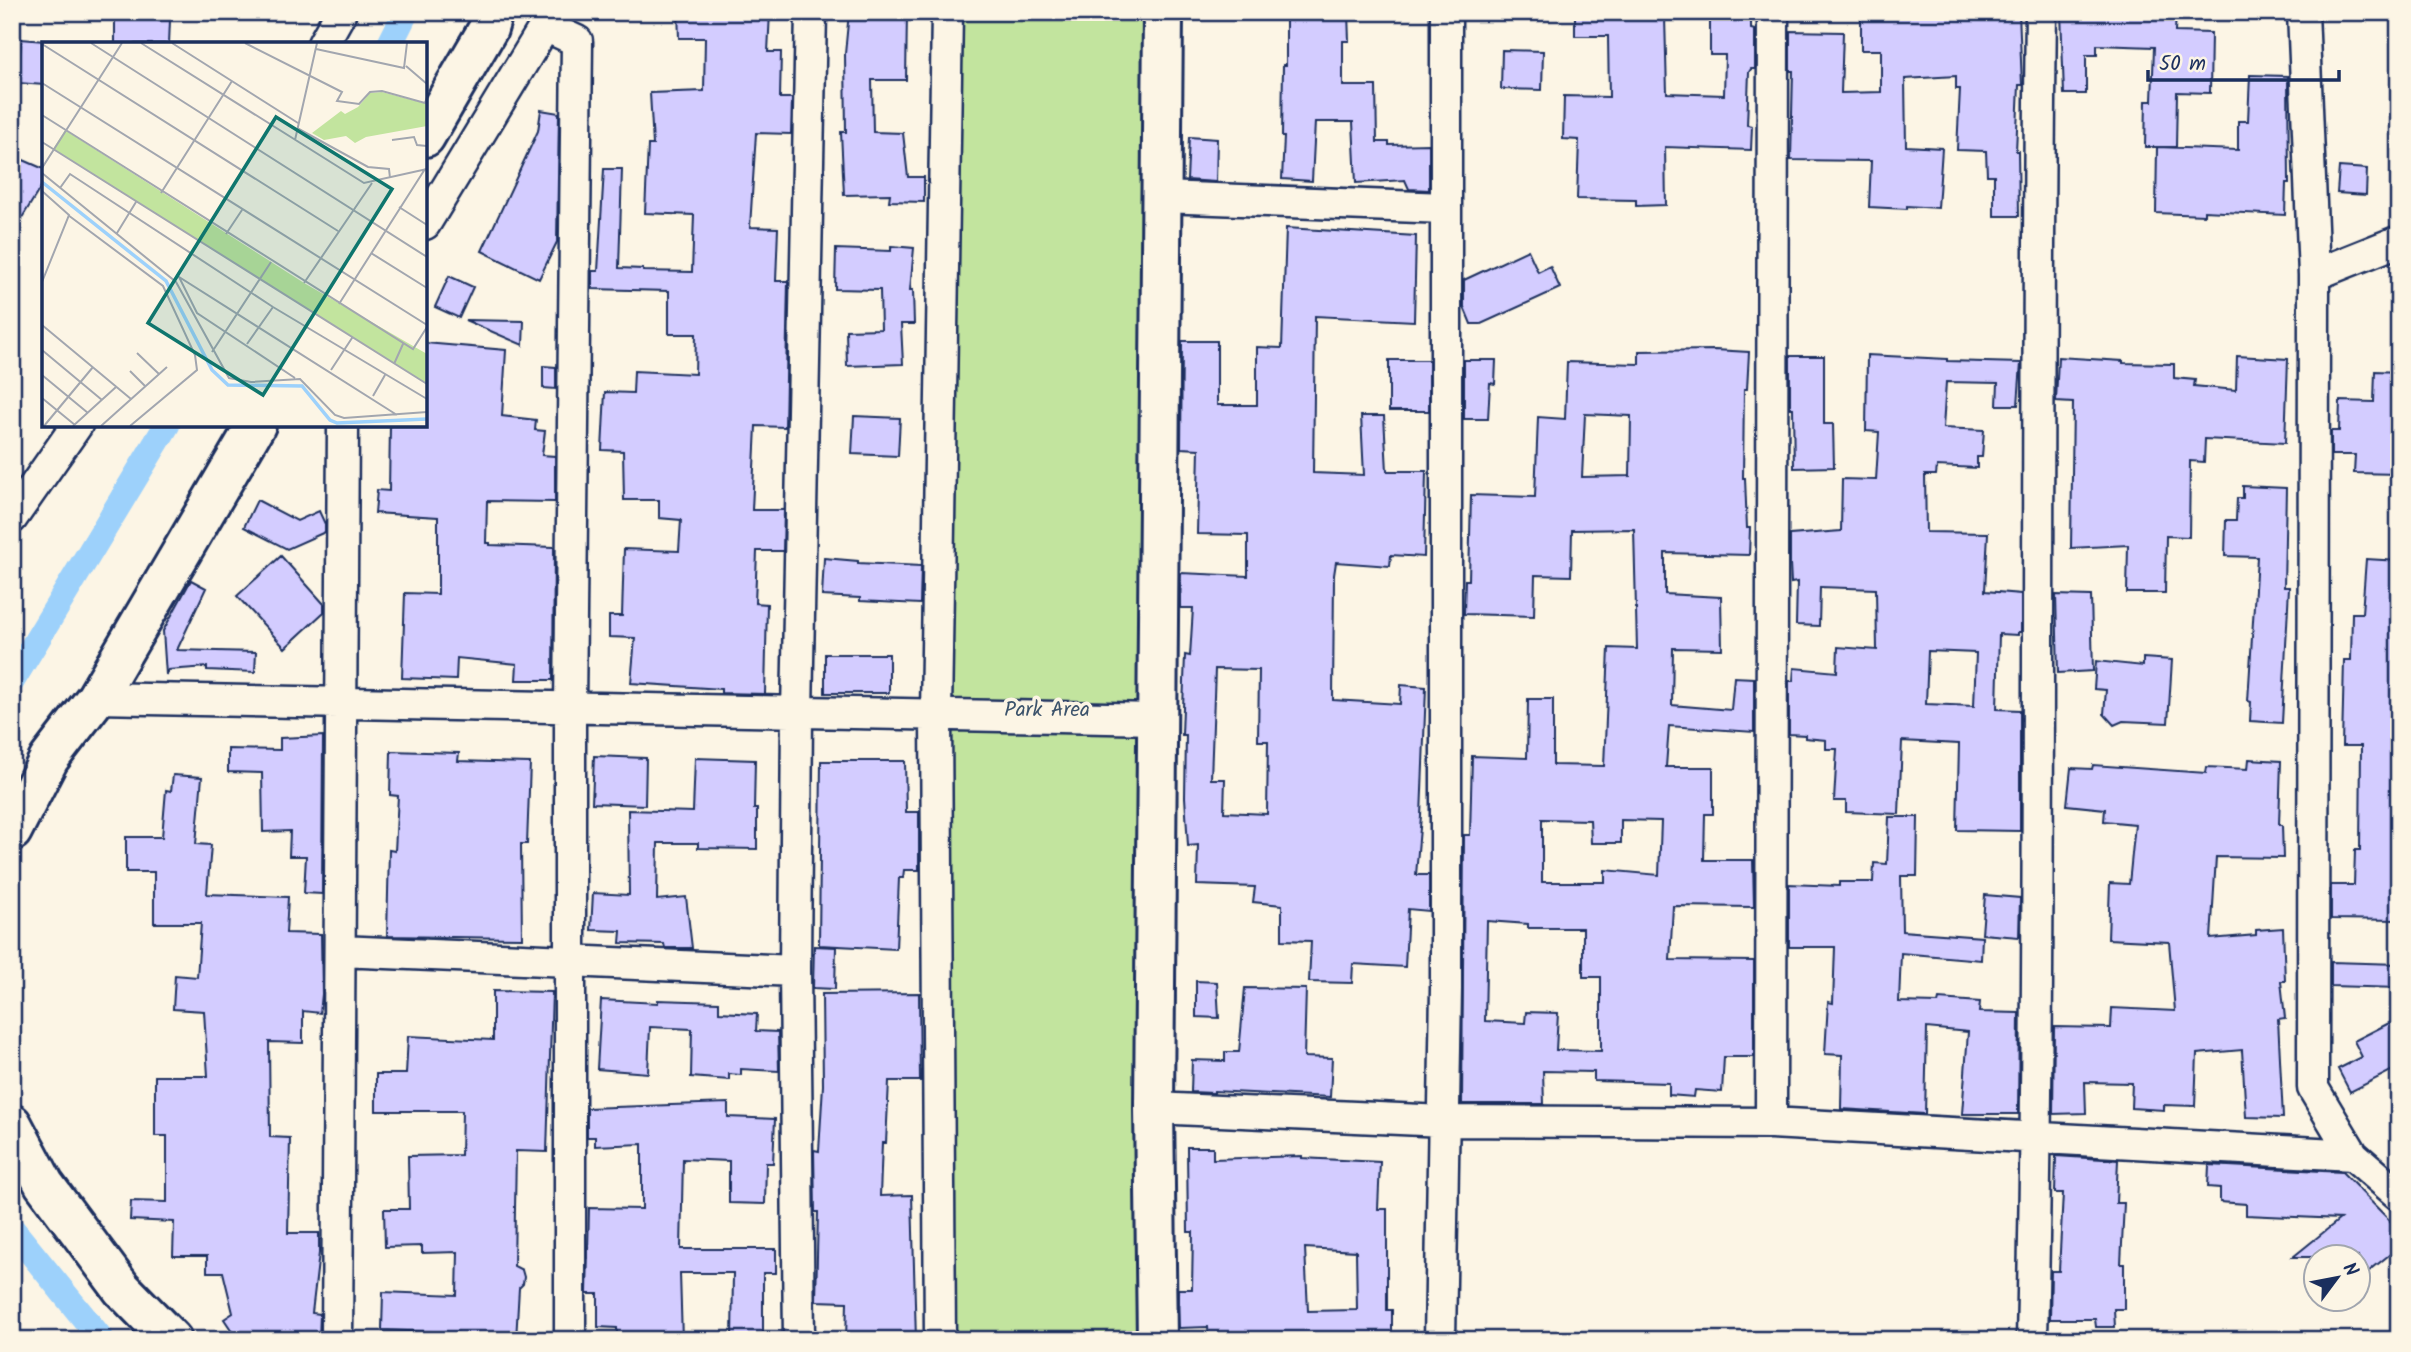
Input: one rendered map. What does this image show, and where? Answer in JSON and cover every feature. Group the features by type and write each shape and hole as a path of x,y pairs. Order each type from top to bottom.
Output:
{"street":[{"path":"324,42 341,12"},
{"path":"427,134 488,29 493,12"},
{"path":"799,1340 795,971 797,712 811,12"},
{"path":"940,1340 936,715 947,12"},
{"path":"1157,1340 1154,1108 1163,12"},
{"path":"1440,1340 1444,1121 1446,12"},
{"path":"1771,1123 1773,12"},
{"path":"2032,1340 2036,1138 2041,12"},
{"path":"2302,12 2314,275 2313,1088 2353,1155 2399,1195"},
{"path":"427,221 545,26 577,41 570,708 570,1340"},
{"path":"1162,197 1445,208"},
{"path":"2314,275 2399,241"},
{"path":"12,519 76,427"},
{"path":"12,831 49,759 96,698 255,427"},
{"path":"337,1340 343,427"},
{"path":"96,698 1157,719"},
{"path":"340,951 795,971"},
{"path":"1154,1108 1444,1121 1771,1123 2353,1155"},
{"path":"12,1124 51,1194 122,1289 172,1340"}],"green space":[{"name":"Park Area","path":"947,12 1163,12 1157,1340 940,1340"}],"building":[{"path":"678,12 770,12 768,52 781,52 780,98 792,98 791,134 756,133 750,227 778,228 776,281 788,281 785,427 756,426 752,510 784,510 783,551 757,551 755,603 767,604 765,694 721,693 721,689 631,683 635,638 609,637 609,616 622,616 624,549 679,551 681,520 659,518 659,500 624,500 623,451 602,450 605,392 633,393 634,371 695,374 696,334 669,334 669,291 592,289 592,271 598,271 604,169 622,169 619,268 692,272 694,215 645,213 648,145 653,145 650,93 704,91 705,38 679,38"},
{"path":"849,12 907,12 906,80 872,80 873,132 903,133 908,177 924,177 924,202 889,201 890,194 844,195 841,132 846,132 845,54"},
{"path":"1286,12 1348,13 1349,41 1343,41 1343,86 1376,86 1377,142 1389,142 1389,145 1429,144 1429,190 1409,189 1405,180 1356,183 1353,122 1315,122 1312,181 1282,179"},
{"path":"1575,12 1626,12 1626,15 1665,17 1667,93 1724,95 1725,55 1710,55 1710,15 1751,16 1751,29 1755,30 1755,69 1749,72 1747,125 1752,126 1751,150 1665,147 1666,205 1636,206 1636,200 1577,199 1579,140 1563,139 1564,96 1609,97 1608,36 1575,36"},
{"path":"1861,12 2019,12 2022,85 2019,85 2016,151 2019,216 1994,216 1994,175 1987,175 1986,151 1957,150 1960,89 1956,89 1956,76 1905,79 1906,146 1942,148 1938,208 1869,207 1871,161 1791,160 1793,71 1790,71 1790,31 1843,32 1841,93 1881,92 1881,50 1861,50"},
{"path":"2061,12 2176,12 2175,32 2211,33 2210,93 2177,92 2176,147 2145,147 2146,101 2152,101 2154,47 2097,45 2097,55 2086,55 2086,94 2064,94"},
{"path":"115,19 170,20 169,42 115,42"},
{"path":"21,39 44,41 42,85 18,83"},
{"path":"1502,50 1543,51 1542,90 1501,89"},
{"path":"2250,75 2288,76 2289,183 2286,183 2285,215 2204,211 2204,215 2156,213 2157,147 2238,150 2238,121 2248,121"},
{"path":"541,110 559,113 557,242 539,279 482,251 538,131"},
{"path":"1189,137 1217,139 1216,182 1187,180"},
{"path":"12,155 42,168 42,185 12,234"},
{"path":"2339,167 2367,169 2366,195 2337,193"},
{"path":"1286,228 1416,236 1414,321 1315,316 1313,473 1364,475 1361,416 1384,416 1387,471 1426,471 1424,557 1391,555 1390,566 1336,562 1334,575 1333,700 1400,704 1401,685 1426,687 1416,875 1429,875 1429,911 1408,909 1405,967 1353,964 1352,983 1309,982 1311,941 1282,940 1282,905 1253,902 1255,887 1197,885 1198,845 1188,846 1185,797 1186,735 1182,735 1185,655 1190,656 1193,608 1180,608 1181,573 1248,576 1248,535 1197,534 1199,449 1181,448 1182,341 1217,341 1217,405 1257,405 1257,347 1282,348","holes":["1215,669 1259,670 1258,741 1268,741 1267,814 1224,812 1225,779 1211,779"]},
{"path":"891,246 914,248 910,290 913,290 914,324 901,324 903,364 847,366 846,330 881,329 880,290 835,289 836,249 891,251"},
{"path":"1528,250 1538,272 1550,266 1560,288 1481,324 1471,324 1464,307 1464,280"},
{"path":"449,276 473,287 459,318 435,307"},
{"path":"465,320 524,321 523,345"},
{"path":"427,343 506,350 502,416 536,420 535,430 545,431 542,455 555,456 555,502 487,501 486,543 554,547 553,680 516,680 517,664 457,658 456,680 402,678 405,593 438,594 438,517 375,513 377,490 389,491 390,427 427,427"},
{"path":"1639,351 1749,352 1747,389 1744,389 1743,478 1747,528 1750,528 1749,555 1665,553 1665,594 1721,597 1722,649 1673,648 1672,705 1731,710 1734,677 1754,678 1754,732 1669,726 1666,767 1713,767 1713,814 1705,814 1704,860 1753,860 1754,907 1673,906 1670,960 1754,961 1754,1057 1724,1057 1722,1092 1695,1090 1694,1097 1669,1095 1669,1083 1594,1081 1594,1072 1543,1071 1544,1104 1462,1104 1464,835 1470,835 1472,756 1527,758 1528,699 1553,699 1553,765 1604,766 1609,648 1637,649 1634,529 1572,530 1571,576 1535,575 1534,616 1464,614 1465,580 1469,580 1471,495 1535,497 1538,417 1565,419 1567,362 1639,364","holes":["1585,414 1631,416 1630,476 1582,477","1542,819 1590,820 1591,843 1621,843 1621,820 1661,821 1659,875 1605,870 1605,882 1542,882","1487,921 1528,924 1528,928 1583,928 1583,977 1601,977 1601,1051 1556,1050 1558,1013 1526,1012 1525,1023 1485,1021"]},
{"path":"1867,355 2021,363 2018,405 1997,405 1998,383 1946,382 1943,428 1984,430 1982,457 1977,457 1977,468 1937,466 1936,475 1925,475 1926,532 1988,533 1985,591 2021,594 2021,632 2018,632 2018,635 1999,634 1997,709 2020,710 2020,831 1957,830 1959,744 1902,741 1899,814 1846,812 1846,801 1834,801 1837,749 1826,749 1826,740 1789,734 1789,681 1793,681 1794,668 1837,672 1838,647 1877,650 1876,589 1820,587 1819,626 1796,625 1797,582 1791,583 1790,535 1841,531 1842,479 1876,480 1879,432 1866,431","holes":["1928,651 1976,653 1974,706 1926,704"]},
{"path":"1790,356 1824,356 1824,424 1833,424 1834,467 1794,468"},
{"path":"2237,356 2288,359 2285,443 2205,439 2204,462 2190,461 2189,537 2166,536 2165,593 2127,593 2128,545 2071,548 2073,403 2056,402 2058,357 2174,364 2174,378 2195,380 2194,386 2236,390"},
{"path":"1389,360 1429,360 1429,411 1389,411"},
{"path":"1464,360 1496,360 1495,384 1490,383 1488,419 1464,419"},
{"path":"543,366 556,367 556,389 543,388"},
{"path":"2375,371 2399,372 2399,474 2354,473 2355,455 2331,455 2331,431 2339,431 2340,401 2374,402"},
{"path":"854,416 900,418 898,456 852,454"},
{"path":"2243,486 2286,488 2284,587 2289,587 2282,723 2250,721 2251,702 2248,701 2257,557 2225,556 2226,520 2236,520 2237,498 2243,498"},
{"path":"257,500 297,521 319,511 325,524 325,532 287,549 244,527"},
{"path":"281,556 324,604 324,612 285,648 237,596"},
{"path":"824,558 858,563 921,566 920,604 822,596"},
{"path":"2366,559 2399,561 2399,920 2331,919 2331,885 2354,885 2355,850 2360,850 2361,746 2342,746 2344,660 2351,660 2352,613 2362,613"},
{"path":"191,580 206,588 177,650 256,652 255,672 207,670 207,667 168,670 166,675 163,631"},
{"path":"2056,595 2091,596 2093,671 2058,673"},
{"path":"825,654 889,654 889,693 825,693"},
{"path":"2143,658 2172,660 2168,723 2123,721 2114,725 2104,714 2106,690 2094,689 2096,661 2143,666"},
{"path":"323,736 322,894 304,893 306,856 289,856 290,831 263,832 262,773 228,772 228,749 280,750 280,738"},
{"path":"391,751 459,753 458,761 530,763 527,844 521,844 522,938 387,936 389,850 395,851 398,796 390,795"},
{"path":"594,756 646,758 645,805 592,803"},
{"path":"695,758 755,760 754,809 757,809 757,849 698,848 698,843 658,843 657,900 686,897 692,948 620,943 621,931 591,930 593,893 629,895 628,810 693,812"},
{"path":"2249,759 2281,761 2279,825 2282,825 2283,858 2216,857 2211,939 2256,935 2256,930 2283,928 2285,981 2281,981 2285,1018 2278,1019 2283,1118 2246,1117 2242,1050 2197,1054 2195,1106 2164,1105 2164,1110 2131,1108 2132,1083 2085,1082 2086,1113 2053,1114 2054,1027 2111,1028 2112,1008 2175,1011 2169,942 2108,939 2110,883 2129,884 2135,824 2104,821 2105,809 2067,805 2071,768 2092,769 2093,765 2206,773 2207,767 2248,769"},
{"path":"821,761 905,761 906,812 919,812 919,870 904,870 903,878 899,878 896,949 819,945"},
{"path":"173,775 202,777 196,844 211,845 207,894 288,897 286,933 321,934 320,1013 303,1011 303,1043 269,1042 270,1137 290,1138 288,1233 319,1233 312,1313 320,1314 319,1340 238,1340 224,1319 233,1313 223,1272 207,1272 207,1256 173,1256 174,1222 130,1220 131,1201 167,1202 167,1136 155,1136 155,1076 208,1076 204,1011 173,1009 175,975 197,977 201,923 154,923 154,872 126,872 126,837 162,837 166,790 171,791"},
{"path":"1889,817 1918,817 1917,876 1901,876 1902,931 1982,937 1981,960 1901,953 1899,1002 1938,1003 1939,999 1980,1002 1979,1012 2019,1013 2018,1114 1962,1114 1968,1032 1927,1028 1925,1114 1841,1109 1842,1055 1825,1054 1828,1002 1833,1003 1835,947 1789,947 1789,884 1839,886 1839,882 1873,882 1874,863 1887,864"},
{"path":"1985,895 2020,898 2019,937 1982,934"},
{"path":"814,946 836,947 835,989 813,988"},
{"path":"2331,962 2399,964 2399,988 2331,986"},
{"path":"1196,981 1217,982 1219,1018 1196,1017"},
{"path":"1245,988 1306,989 1304,1057 1332,1058 1330,1097 1191,1092 1192,1060 1225,1061 1225,1052 1239,1052"},
{"path":"493,991 552,992 547,1152 516,1151 514,1266 522,1270 524,1277 519,1288 516,1340 458,1337 458,1333 382,1330 383,1292 457,1295 458,1252 422,1253 422,1246 385,1247 384,1209 409,1209 408,1156 461,1155 462,1111 376,1111 376,1074 406,1074 408,1036 493,1040"},
{"path":"919,993 920,1081 889,1081 886,1143 882,1143 880,1196 912,1195 916,1340 846,1340 847,1302 816,1301 818,1212 815,1212 814,1150 819,1151 823,1085 822,994"},
{"path":"601,1000 719,1002 719,1012 757,1014 756,1031 778,1032 779,1071 741,1069 741,1075 729,1074 729,1080 691,1077 692,1029 650,1027 648,1073 597,1069"},
{"path":"2399,1018 2399,1067 2350,1092 2338,1069 2362,1057 2354,1041"},
{"path":"728,1103 728,1117 775,1119 773,1163 766,1163 765,1204 729,1203 729,1161 683,1159 681,1249 776,1249 776,1273 763,1273 763,1340 732,1340 733,1273 680,1273 682,1340 617,1340 617,1328 598,1327 598,1294 587,1294 589,1208 642,1209 642,1144 595,1146 595,1137 587,1137 587,1108"},
{"path":"1187,1147 1213,1147 1213,1159 1302,1156 1380,1162 1378,1209 1387,1209 1387,1310 1392,1310 1392,1340 1209,1340 1208,1327 1179,1328 1178,1289 1192,1289 1193,1232 1188,1232","holes":["1305,1248 1356,1251 1357,1310 1308,1311"]},
{"path":"2056,1156 2118,1160 2116,1203 2124,1203 2121,1264 2124,1264 2124,1309 2114,1309 2115,1327 2096,1327 2095,1319 2050,1319 2051,1271 2059,1271 2063,1193 2055,1193"},
{"path":"2209,1165 2342,1172 2399,1230 2399,1247 2372,1269 2372,1244 2309,1244 2340,1219 2246,1215 2246,1204 2220,1202 2220,1188 2208,1187"},
{"path":"2302,1250 2302,1257 2293,1257"}],"waterway":[{"path":"391,42 406,12"},
{"path":"12,681 166,427"},
{"path":"12,1229 102,1340"}]}
